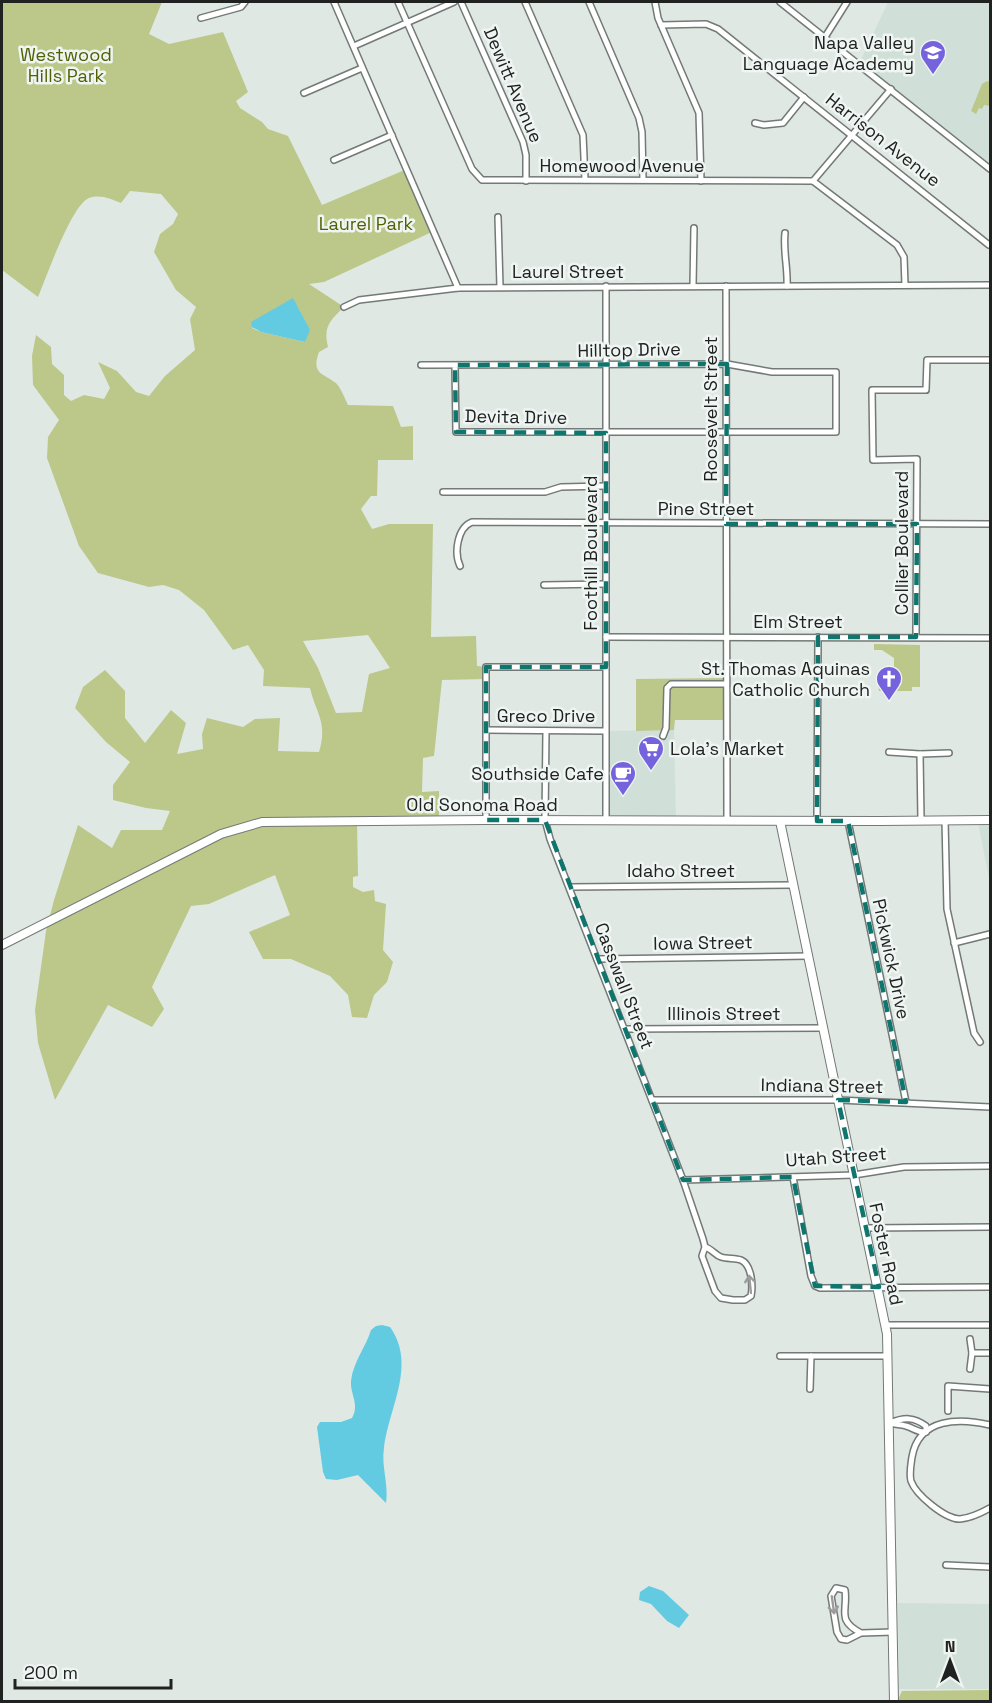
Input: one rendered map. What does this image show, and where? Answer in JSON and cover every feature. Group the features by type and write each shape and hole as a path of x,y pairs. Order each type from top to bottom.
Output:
{"main road":[{"name":"Old Sonoma Road","path":"2,945 221,834 262,822 990,820"},
{"name":"Foster Road","path":"780,821 885,1324 890,1423 894,1701"}],"street":[{"path":"201,18 241,7 245,2"},
{"path":"334,2 458,288"},
{"name":"Homewood Avenue","path":"398,2 475,174 486,181 813,181"},
{"path":"354,46 454,2"},
{"name":"Dewitt Avenue","path":"461,2 523,142 526,155 526,181"},
{"path":"525,2 583,135 585,180"},
{"path":"589,2 639,118 642,132 643,180"},
{"path":"655,2 661,25 699,113 701,181"},
{"path":"780,2 990,169"},
{"path":"825,37 847,2"},
{"name":"Harrison Avenue","path":"661,25 706,24 718,29 990,246"},
{"path":"304,93 362,68"},
{"path":"891,89 813,181 897,244 904,257 904,285"},
{"path":"755,123 764,125 783,123 804,97"},
{"path":"334,160 392,135"},
{"path":"498,217 500,287"},
{"path":"693,286 694,228"},
{"path":"785,233 787,286"},
{"name":"Laurel Street","path":"344,307 359,300 458,288 990,285"},
{"name":"Foothill Boulevard","path":"606,286 606,820"},
{"name":"Roosevelt Street","path":"726,286 727,820"},
{"name":"Collier Boulevard","path":"916,637 917,459 873,460 872,390 926,390 927,360 990,360"},
{"name":"Hilltop Drive","path":"421,365 727,364 772,372 836,372 836,432 726,432"},
{"name":"Devita Drive","path":"455,365 456,432 606,433"},
{"path":"606,433 726,432"},
{"path":"443,492 545,492 561,487 606,486"},
{"name":"Pine Street","path":"460,566 458,547 462,531 468,524 990,524"},
{"path":"544,585 605,584"},
{"name":"Elm Street","path":"606,637 990,638"},
{"path":"818,637 818,821"},
{"path":"486,820 486,667 606,667"},
{"path":"663,736 666,729 668,688 671,684 726,684"},
{"name":"Greco Drive","path":"487,730 605,731"},
{"name":"Casswall Street","path":"546,731 545,820 550,839 683,1180 705,1247 702,1256 715,1291 722,1298 745,1300 751,1296 752,1283 746,1264 740,1260 723,1258 705,1247"},
{"path":"889,752 949,753"},
{"path":"920,754 921,820"},
{"path":"945,820 947,909 974,1034 980,1042"},
{"name":"Pickwick Drive","path":"848,821 906,1102"},
{"name":"Idaho Street","path":"570,887 793,885"},
{"path":"954,943 990,934"},
{"name":"Iowa Street","path":"597,959 808,956"},
{"name":"Illinois Street","path":"625,1029 824,1028"},
{"name":"Indiana Street","path":"652,1100 838,1100 990,1107"},
{"name":"Utah Street","path":"683,1180 854,1175 904,1167 990,1166"},
{"path":"793,1177 811,1276 815,1286 820,1288 990,1287"},
{"path":"866,1228 990,1227"},
{"path":"885,1324 990,1325"},
{"path":"970,1339 972,1353 970,1369"},
{"path":"972,1353 990,1353"},
{"path":"780,1356 888,1356"},
{"path":"810,1389 811,1356"},
{"path":"948,1411 948,1386 990,1389"},
{"path":"890,1423 899,1419 915,1418 926,1426 926,1432"},
{"path":"990,1425 947,1421 926,1432 916,1445 912,1456 910,1476 922,1495 948,1517 969,1518 990,1508"},
{"path":"890,1423 897,1426 903,1425 917,1432 926,1432"},
{"path":"946,1565 990,1568"},
{"path":"861,1633 846,1622 845,1590 836,1588 831,1596 838,1636 841,1639 847,1640 861,1633 893,1632"}],"highlighted area":[{"path":"727,364 726,524 917,524 916,637 818,637 817,821 848,821 906,1102 838,1100 879,1287 815,1286 793,1177 683,1180 545,820 486,820 486,667 606,667 606,433 456,432 455,365"}],"shaded area":[{"name":"Napa Valley Language Academy","path":"888,2 990,2 990,169 859,64"},
{"path":"674,730 676,820 606,821 605,731"},
{"path":"978,823 990,823 990,883"},
{"path":"898,1603 990,1604 990,1689 899,1689"}],"green space":[{"path":"2,2 162,2 149,34 169,44 223,32 248,92 236,101 240,108 262,122 268,129 288,136 322,205 407,169 434,231 324,282 309,284 344,307 329,324 326,334 328,347 319,352 316,365 320,372 338,385 348,405 393,406 401,427 413,426 413,460 378,460 377,496 371,496 361,509 372,529 389,524 433,524 431,637 476,636 477,666 486,667 486,679 442,680 434,756 423,758 422,792 439,791 439,820 357,821 358,876 353,877 353,887 363,892 374,890 375,901 386,904 383,950 393,962 387,982 374,995 367,1018 352,1017 348,995 330,976 291,959 263,959 249,932 290,915 275,875 209,904 191,906 152,987 164,1009 152,1027 108,1005 55,1100 38,1043 35,1010 46,931 78,825 112,848 121,830 162,830 170,811 113,800 113,785 130,762 106,742 75,708 83,687 105,670 125,691 125,718 145,743 171,710 186,723 177,754 203,749 202,734 207,718 243,727 255,719 280,718 278,751 319,752 322,725 310,688 263,686 264,670 248,645 233,650 204,610 179,590 163,585 149,587 98,573 79,546 47,458 48,437 59,420 33,385 32,356 36,335 51,347 52,364 64,375 64,395 71,401 84,395 104,399 110,388 98,362 117,371 136,392 149,396 165,376 195,350 190,319 196,307 176,290 154,252 160,234 173,224 178,214 161,194 130,191 121,203 101,197 89,198 75,213 38,297 2,270","holes":["294,303 300,311 305,342 252,328","368,635 390,668 369,674 362,712 336,713 318,668 303,641"]},
{"path":"990,82 990,106 984,105 976,114 971,111 982,84"},
{"path":"874,644 920,645 920,687 912,687 912,691 879,691 878,681 894,681 894,658 882,650 874,650"},
{"path":"726,678 726,720 675,720 674,730 636,731 636,679"},
{"path":"990,1690 990,1701 897,1702 902,1691"}],"water":[{"path":"293,298 310,330 305,342 261,332 252,327 251,322"},
{"path":"382,1325 390,1327 398,1341 401,1356 399,1386 384,1448 386,1503 358,1475 337,1480 326,1479 317,1427 320,1422 341,1422 352,1418 355,1409 351,1386 354,1367 371,1330"},
{"path":"649,1586 663,1591 689,1615 679,1628 667,1621 651,1604 639,1600 640,1592"}],"place":[{"name":"Napa Valley Language Academy","path":"933,76"},
{"name":"St. Thomas Aquinas Catholic Church","path":"889,702"},
{"name":"Lola’s Market","path":"651,772"},
{"name":"Southside Cafe","path":"623,797"}],"park label":[{"name":"Westwood Hills Park","path":"66,65"},
{"name":"Laurel Park","path":"366,224"}]}
